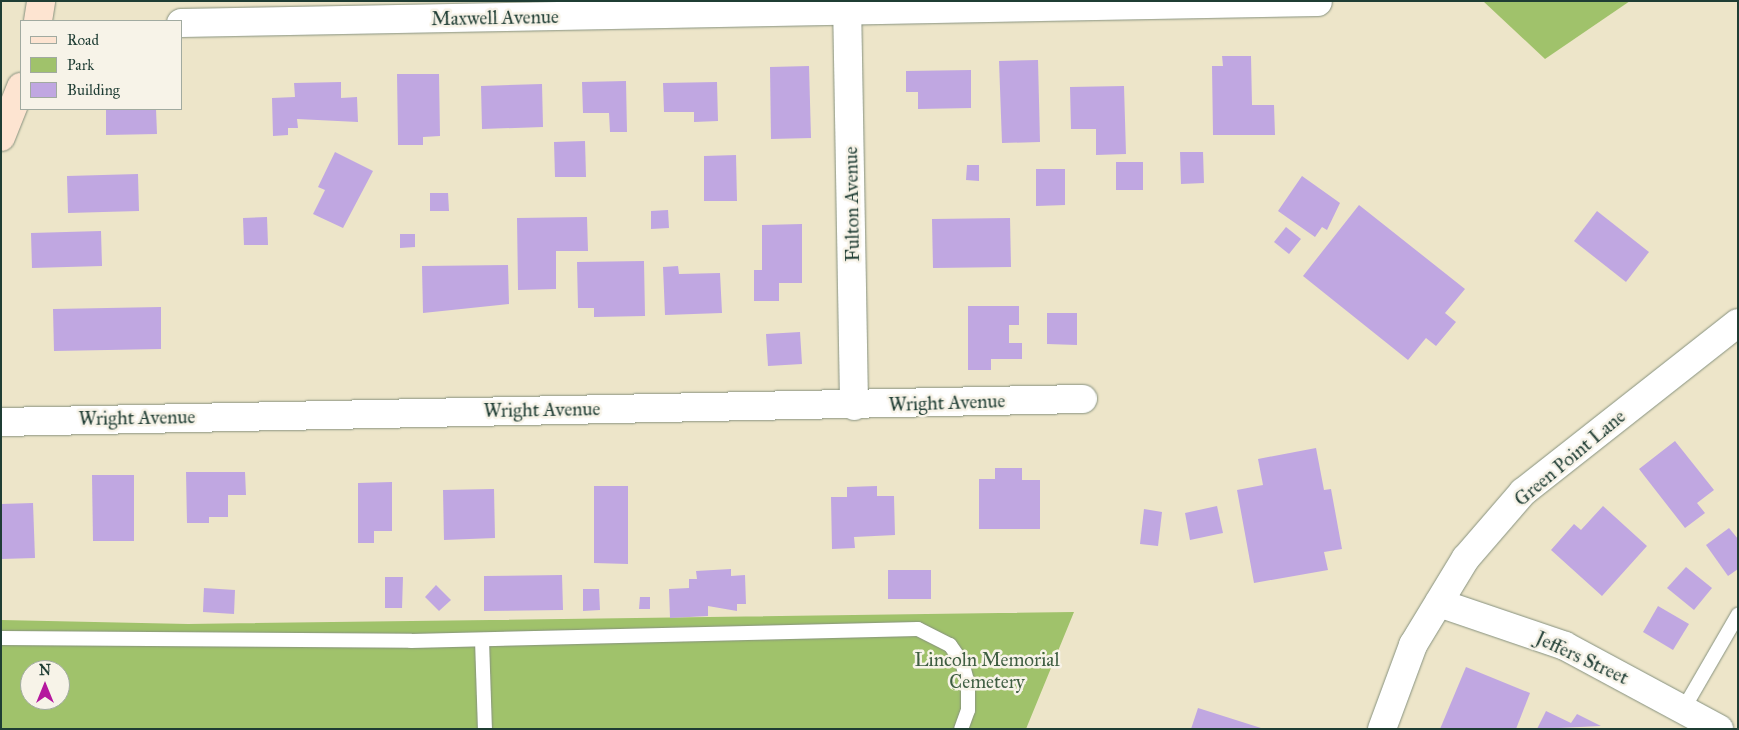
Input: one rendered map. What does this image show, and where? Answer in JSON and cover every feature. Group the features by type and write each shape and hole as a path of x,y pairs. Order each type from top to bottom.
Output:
{"street":[{"path":"38,20 41,1"},
{"name":"Maxwell Avenue","path":"182,23 847,6 1318,2"},
{"name":"Fulton Avenue","path":"847,6 854,406"},
{"path":"1,136 20,89"},
{"name":"Green Point Lane","path":"1382,729 1413,645 1466,558 1523,492 1737,324"},
{"name":"Wright Avenue","path":"1,422 1084,400"},
{"name":"Jeffers Street","path":"1439,603 1566,646 1684,708 1719,729"}],"lane":[{"path":"1684,708 1738,614"},
{"path":"1,638 482,640 918,629 950,645 962,662 968,710 961,729"},
{"path":"482,640 486,729"}],"green space":[{"path":"1483,1 1630,1 1545,59"},
{"name":"Lincoln Memorial Cemetery","path":"1074,612 1026,729 1,729 1,620 188,624"}],"building":[{"path":"1222,56 1251,56 1252,105 1274,105 1275,135 1213,135 1212,66 1223,66"},
{"path":"1038,60 1040,142 1002,143 999,61"},
{"path":"809,66 811,138 771,139 770,67"},
{"path":"971,70 971,108 918,109 918,92 906,92 906,71"},
{"path":"397,74 439,74 440,136 423,137 423,145 398,145"},
{"path":"626,81 627,132 610,132 609,113 583,113 582,82"},
{"path":"341,82 341,98 357,97 358,122 297,119 298,128 288,128 288,135 273,136 272,98 295,97 294,83"},
{"path":"717,82 718,121 694,122 694,112 664,112 663,83"},
{"path":"542,84 543,127 482,129 481,86"},
{"path":"1124,86 1126,154 1096,155 1096,129 1071,129 1070,87"},
{"path":"106,110 156,110 157,134 106,135"},
{"path":"585,141 586,177 555,177 554,142"},
{"path":"335,152 373,171 343,228 313,214 325,190 318,187"},
{"path":"1180,152 1203,152 1204,183 1181,184"},
{"path":"736,155 737,201 704,201 704,156"},
{"path":"1116,162 1143,162 1143,190 1116,190"},
{"path":"967,165 979,165 979,181 966,180"},
{"path":"1036,169 1065,169 1065,205 1036,206"},
{"path":"138,174 139,211 68,213 67,176"},
{"path":"1302,176 1340,203 1327,230 1322,227 1315,237 1278,211"},
{"path":"430,193 448,193 449,211 430,211"},
{"path":"1359,205 1465,289 1445,313 1456,322 1436,346 1426,338 1408,360 1303,276"},
{"path":"668,210 669,228 651,229 651,211"},
{"path":"1597,211 1649,252 1626,282 1574,241"},
{"path":"267,217 268,245 244,245 243,218"},
{"path":"587,217 588,251 556,251 556,289 518,290 517,218"},
{"path":"1010,218 1011,267 933,268 932,219"},
{"path":"802,224 802,283 779,283 779,301 754,301 754,270 762,270 762,225"},
{"path":"1286,227 1301,239 1289,254 1274,242"},
{"path":"101,231 102,266 32,268 31,233"},
{"path":"400,234 415,234 415,247 400,248"},
{"path":"644,261 645,316 594,317 594,308 578,308 577,262"},
{"path":"508,265 509,304 423,313 422,266"},
{"path":"678,266 679,274 720,273 722,313 665,315 663,267"},
{"path":"968,306 1019,306 1019,325 1009,325 1009,343 1022,343 1022,359 991,359 991,370 968,370"},
{"path":"161,307 161,349 54,351 53,309"},
{"path":"1047,313 1077,313 1077,345 1047,344"},
{"path":"800,332 802,364 768,366 766,334"},
{"path":"1675,441 1714,490 1697,503 1705,513 1685,528 1639,469"},
{"path":"1316,448 1324,490 1331,489 1342,549 1324,552 1328,570 1254,583 1237,490 1263,485 1258,459"},
{"path":"995,468 1022,468 1022,480 1040,480 1040,529 979,529 979,479 995,479"},
{"path":"186,472 245,472 246,495 228,495 228,517 209,517 209,523 187,523"},
{"path":"92,475 134,475 134,541 93,541"},
{"path":"392,482 392,531 374,531 374,543 358,543 358,483"},
{"path":"594,486 628,486 628,564 594,563"},
{"path":"877,486 877,496 894,496 895,535 854,537 855,548 832,549 831,497 847,497 847,487"},
{"path":"494,489 495,538 444,540 443,490"},
{"path":"33,503 35,558 1,559 1,504"},
{"path":"1217,506 1223,533 1190,540 1185,513"},
{"path":"1603,506 1647,546 1602,596 1551,550 1574,524 1581,530"},
{"path":"1144,509 1162,512 1158,546 1140,544"},
{"path":"1729,528 1738,539 1738,569 1728,576 1706,545"},
{"path":"1686,567 1712,588 1694,610 1667,588"},
{"path":"731,569 731,576 745,575 746,604 737,604 737,611 708,606 708,616 670,618 669,589 689,588 689,579 697,579 696,571"},
{"path":"888,570 931,570 931,599 888,599"},
{"path":"562,575 563,610 484,611 484,576"},
{"path":"385,577 403,577 402,608 385,608"},
{"path":"436,585 451,600 439,611 425,597"},
{"path":"204,588 235,590 234,614 203,612"},
{"path":"583,589 599,589 600,610 583,611"},
{"path":"640,597 650,597 650,609 639,609"},
{"path":"1658,606 1689,624 1673,650 1643,632"},
{"path":"1466,667 1530,693 1516,729 1440,729"},
{"path":"1198,708 1261,728 1261,729 1191,729"},
{"path":"1546,711 1571,723 1577,714 1601,726 1537,729"}]}
